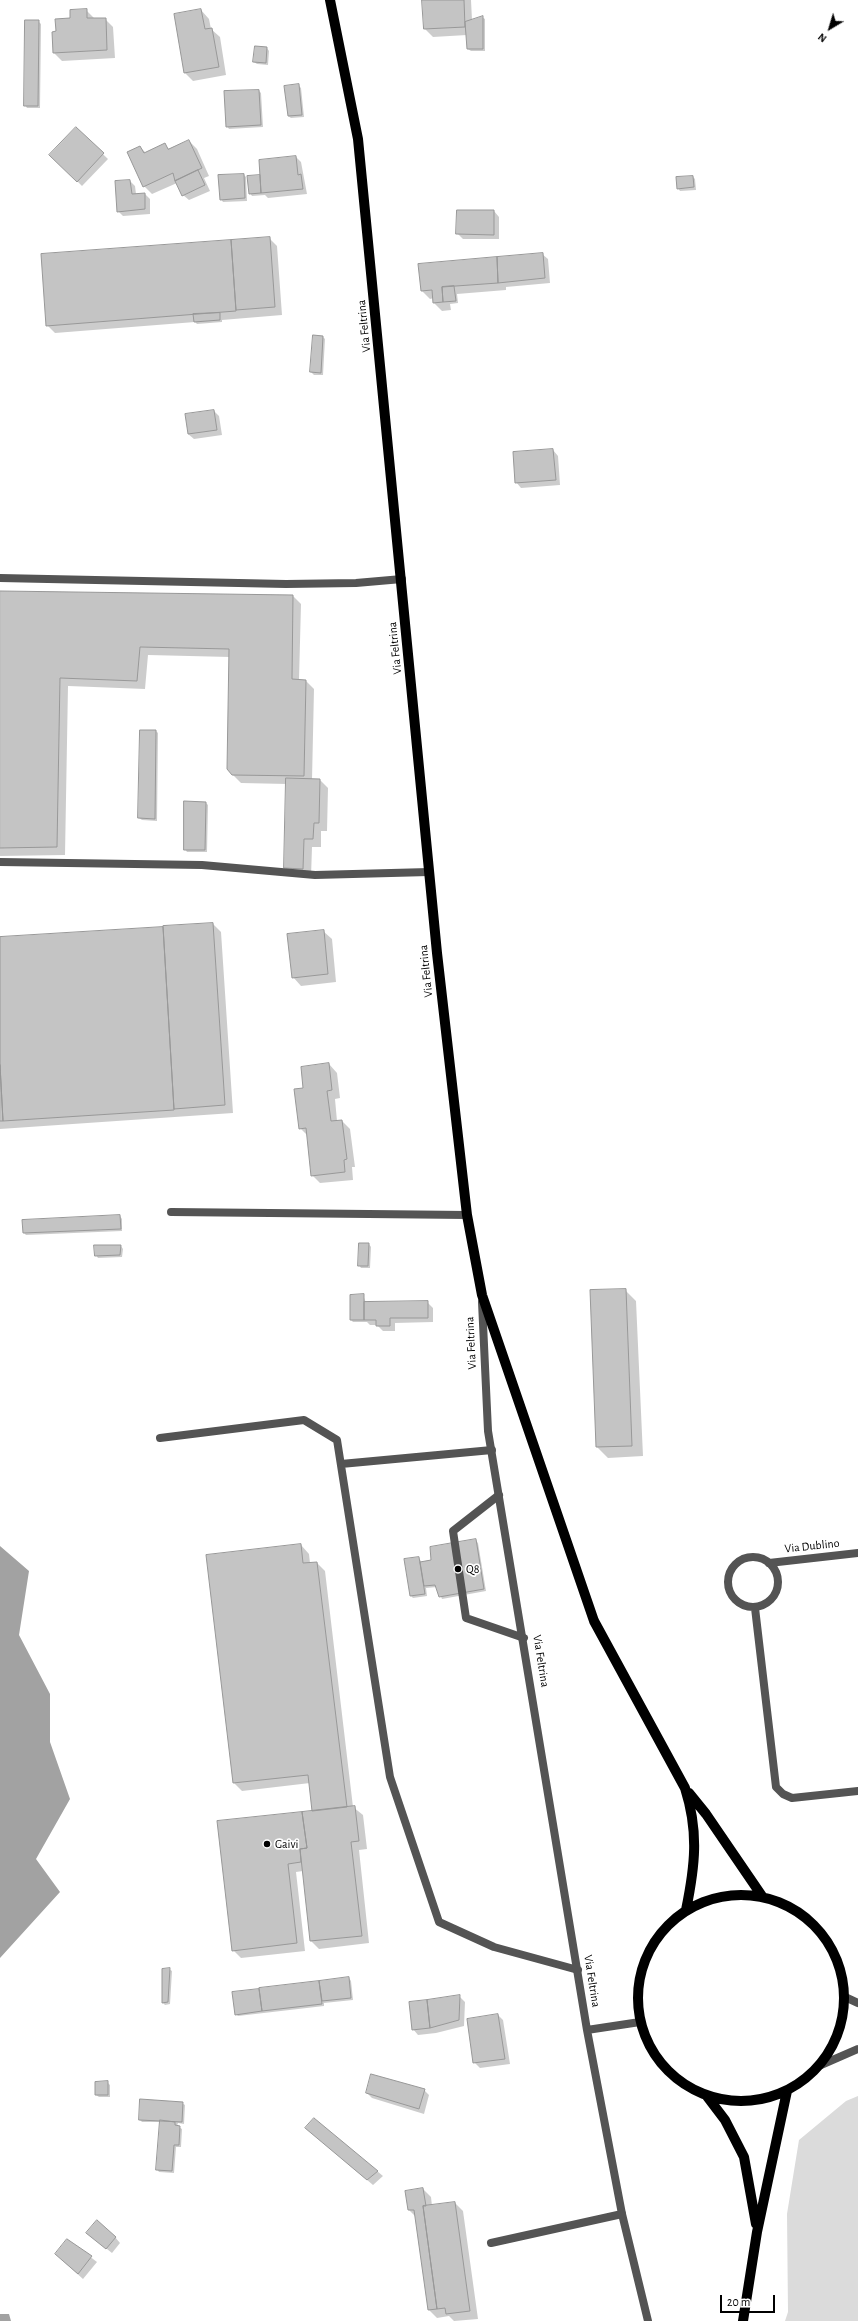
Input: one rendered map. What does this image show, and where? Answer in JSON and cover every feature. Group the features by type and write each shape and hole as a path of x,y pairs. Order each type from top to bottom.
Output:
{"main road":[{"name":"Via Feltrina","path":"330,0 358,139 430,872 467,1215 482,1295 594,1620 685,1788 706,1814 762,1896"},
{"name":"Via Feltrina","path":"685,1788 693,1813 695,1850 686,1910"},
{"path":"735,1895 762,1896 794,1909 821,1932 838,1962 845,1997 839,2033 821,2065 787,2091 747,2101 706,2095 683,2084 664,2067 650,2045 640,2022 638,1990 645,1959 662,1931 686,1910 710,1899 735,1895"},
{"path":"744,2321 757,2232 787,2091"},
{"path":"706,2095 725,2120 744,2157 757,2232"}],"street":[{"path":"0,578 286,584 356,583 402,578"},
{"path":"0,862 202,865 316,875 430,872"},
{"path":"171,1212 467,1215"},
{"name":"Via Feltrina","path":"482,1295 488,1431 524,1638 587,2030 622,2214 648,2321"},
{"path":"160,1438 304,1420 337,1440 390,1777 439,1922 494,1947 578,1970"},
{"path":"341,1464 492,1450"},
{"path":"499,1495 453,1531 466,1618 524,1638"},
{"name":"Via Dublino","path":"769,1563 858,1552"},
{"path":"746,1558 762,1558 769,1563 777,1574 778,1588 770,1601 755,1608 739,1604 733,1598 728,1583 732,1568 746,1558"},
{"path":"755,1608 776,1787 783,1794 792,1798 858,1791"},
{"path":"845,1997 858,2003"},
{"path":"587,2030 640,2022"},
{"path":"821,2065 858,2049"},
{"path":"491,2242 622,2214"}],"shaded area":[{"path":"0,1546 29,1571 19,1635 50,1694 50,1742 70,1799 36,1859 60,1892 0,1958"},
{"path":"858,2096 858,2321 785,2321 788,2312 787,2214 799,2140 846,2101"},
{"path":"0,2314 9,2314 11,2321 0,2321"}],"building":[{"path":"422,0 464,0 465,27 424,29"},
{"path":"87,9 87,18 106,18 107,50 53,53 52,32 56,31 55,19 70,18 70,10"},
{"path":"201,9 205,29 212,28 219,67 184,73 174,14"},
{"path":"483,16 483,49 467,49 465,22"},
{"path":"25,20 39,20 38,106 24,106"},
{"path":"255,46 267,47 266,63 253,62"},
{"path":"299,84 302,115 288,116 284,86"},
{"path":"259,90 261,125 226,127 224,91"},
{"path":"76,127 104,153 77,182 49,155"},
{"path":"189,140 202,168 175,181 173,173 143,187 127,152 140,146 144,153 165,143 168,149"},
{"path":"296,156 298,175 301,174 303,189 261,193 259,160"},
{"path":"198,170 205,185 182,196 175,181"},
{"path":"244,174 245,198 220,200 218,175"},
{"path":"260,175 261,193 249,194 247,176"},
{"path":"693,176 694,187 677,189 676,177"},
{"path":"130,180 132,194 145,193 145,209 117,212 115,181"},
{"path":"457,210 494,210 494,235 456,234"},
{"path":"270,237 275,307 236,310 231,240"},
{"path":"231,240 236,311 46,326 41,254"},
{"path":"543,253 545,278 498,283 497,257"},
{"path":"497,257 498,283 442,287 443,302 433,303 432,290 421,291 418,264"},
{"path":"454,286 456,301 443,302 442,287"},
{"path":"220,313 220,320 194,322 193,314"},
{"path":"313,335 323,336 321,373 310,372"},
{"path":"214,410 217,430 188,434 185,414"},
{"path":"553,449 556,480 515,483 513,452"},
{"path":"0,591 293,595 292,679 306,680 304,776 232,775 227,769 229,649 140,647 137,681 60,678 57,847 0,848"},
{"path":"140,730 156,730 155,819 138,818"},
{"path":"286,778 320,779 319,823 314,823 313,839 304,839 303,869 284,868"},
{"path":"184,801 206,802 205,850 184,850"},
{"path":"213,923 225,1105 174,1109 163,926"},
{"path":"163,927 174,1110 3,1121 0,1065 0,937"},
{"path":"324,930 328,974 292,978 287,934"},
{"path":"329,1063 332,1090 327,1091 331,1121 342,1120 347,1159 344,1160 345,1172 311,1176 306,1128 299,1129 294,1089 303,1088 301,1067"},
{"path":"0,1065 3,1121 0,1121"},
{"path":"120,1215 121,1229 23,1233 22,1220"},
{"path":"359,1243 369,1243 368,1266 358,1266"},
{"path":"94,1245 121,1245 120,1255 95,1256"},
{"path":"626,1289 632,1446 596,1447 590,1290"},
{"path":"364,1294 364,1320 350,1320 350,1295"},
{"path":"428,1301 428,1318 390,1318 390,1326 376,1326 376,1320 364,1320 364,1302"},
{"path":"476,1539 484,1589 439,1597 435,1585 424,1586 420,1562 431,1560 430,1547"},
{"path":"301,1544 303,1563 317,1562 347,1807 312,1811 308,1775 233,1783 206,1555"},
{"path":"419,1557 425,1594 410,1596 404,1559"},
{"path":"355,1806 359,1841 351,1842 362,1936 310,1941 300,1849 307,1848 302,1812"},
{"path":"302,1812 307,1848 300,1849 301,1862 288,1864 297,1943 232,1951 217,1821"},
{"path":"170,1968 168,2002 162,2003 162,1969"},
{"path":"349,1977 351,1998 322,2001 319,1981"},
{"path":"319,1981 322,2004 262,2011 259,1988"},
{"path":"259,1989 262,2011 235,2015 232,1992"},
{"path":"460,1995 459,2020 430,2028 427,2000"},
{"path":"427,2000 430,2028 412,2030 409,2002"},
{"path":"498,2014 505,2059 473,2063 467,2019"},
{"path":"371,2074 425,2089 419,2109 366,2093"},
{"path":"108,2081 108,2095 95,2095 95,2082"},
{"path":"140,2099 183,2102 182,2122 139,2120"},
{"path":"314,2118 378,2171 367,2180 305,2128"},
{"path":"160,2120 175,2122 175,2125 180,2126 179,2145 174,2145 172,2171 156,2170"},
{"path":"423,2188 426,2206 423,2206 437,2309 428,2310 414,2210 408,2210 405,2191"},
{"path":"455,2202 470,2311 446,2314 445,2308 437,2309 423,2206"},
{"path":"97,2220 116,2237 106,2249 86,2233"},
{"path":"67,2239 92,2256 78,2274 55,2254"}],"place":[{"name":"Q8","path":"458,1569"},
{"name":"Gaivi","path":"267,1844"}]}
